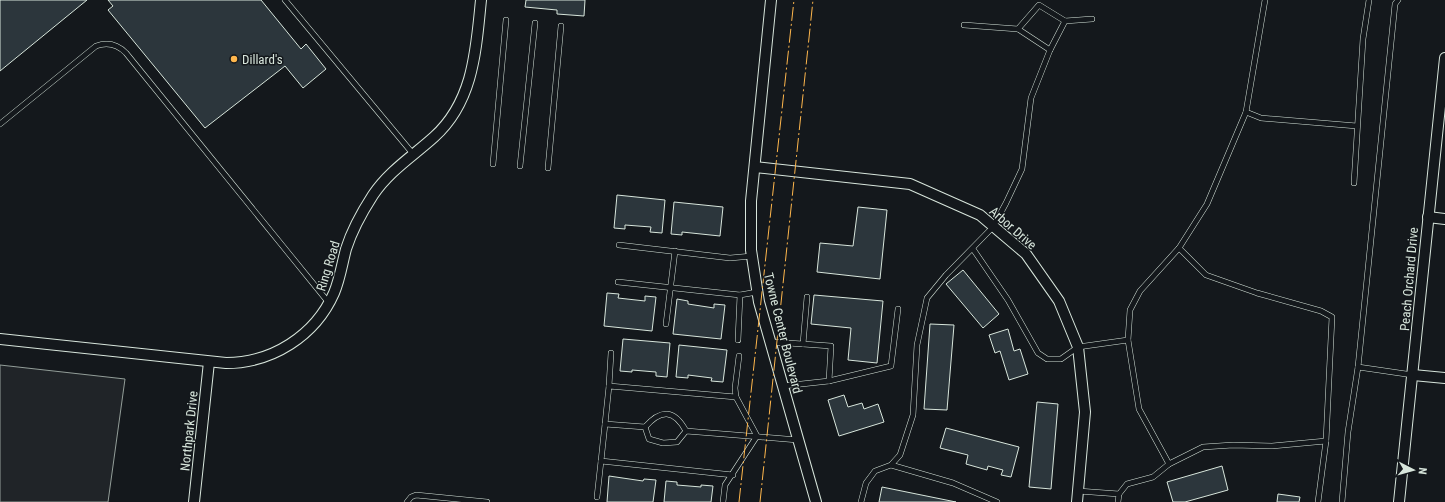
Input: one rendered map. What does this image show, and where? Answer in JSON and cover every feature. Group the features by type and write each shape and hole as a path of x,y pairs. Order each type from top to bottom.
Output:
{"street":[{"name":"Ring Road","path":"0,339 209,362 248,361 283,349 316,322 329,303 339,279 350,236 364,210 382,184 445,126 465,92 474,63 481,0"},
{"name":"Towne Center Boulevard","path":"771,0 751,209 752,256 757,292 816,502"},
{"name":"Peach Orchard Drive","path":"1399,502 1445,58"},
{"name":"Arbor Drive","path":"755,167 910,184 980,215 1026,254 1055,295 1078,347 1085,412 1077,502"},
{"path":"1428,217 1445,219"},
{"name":"Northpark Drive","path":"194,502 209,362"},
{"path":"1413,375 1445,378"}],"lane":[{"path":"285,0 414,155"},
{"path":"1169,464 1138,409 1128,340 1130,310 1140,292 1179,248 1207,204 1246,112 1265,0"},
{"path":"1354,183 1363,39 1369,0"},
{"path":"1342,502 1348,432 1358,367 1395,4 1398,0"},
{"path":"1018,29 1040,5 1065,20 1092,19"},
{"path":"493,164 506,20"},
{"path":"861,502 866,483 875,471 891,465 900,455 913,415 917,345 927,298 946,275 973,249 993,226 1022,169 1031,98 1050,50 1065,20"},
{"path":"520,166 535,23"},
{"path":"548,168 561,26"},
{"path":"964,26 1018,29 1050,50"},
{"path":"0,124 96,46 107,44 118,46 126,53 329,303"},
{"path":"1246,112 1261,118 1357,126"},
{"path":"619,245 730,258 752,256"},
{"path":"1179,248 1206,275 1257,293 1321,311 1332,317 1326,441 1318,502"},
{"path":"973,249 1008,300 1038,353 1047,359 1062,359 1078,347 1128,340"},
{"path":"666,324 675,251"},
{"path":"618,282 740,294 757,292"},
{"path":"738,340 740,294"},
{"path":"803,344 807,297"},
{"path":"783,386 829,381 892,366 898,309"},
{"path":"771,342 831,346 829,381"},
{"path":"597,497 609,386 611,353"},
{"path":"739,356 735,388 736,397 757,436"},
{"path":"1358,367 1413,375"},
{"path":"609,386 736,397"},
{"path":"645,427 655,416 668,414 679,418 686,431"},
{"path":"605,424 645,427"},
{"path":"645,427 649,439 663,443 677,442 686,431"},
{"path":"686,431 798,440"},
{"path":"723,502 725,485 733,475 757,436"},
{"path":"1118,502 1119,494 1127,484 1153,477 1169,464 1202,447 1233,445 1272,446 1326,441"},
{"path":"601,461 733,475"},
{"path":"891,465 953,483 997,502"},
{"path":"1078,491 1119,494"},
{"path":"407,502 411,497 416,495 487,502"}],"shaded area":[{"path":"0,365 125,379 108,502 0,502"}],"building":[{"path":"0,0 87,0 0,71"},
{"name":"Dillard's","path":"108,0 261,0 301,49 306,44 326,69 303,88 285,66 205,128 108,10 113,6"},
{"path":"526,0 585,0 584,16 557,14 557,10 525,7"},
{"path":"617,195 665,200 662,233 650,232 651,227 625,225 625,229 614,228"},
{"path":"674,202 723,207 720,236 682,232 682,235 671,234"},
{"path":"858,207 887,210 880,279 817,272 820,243 853,246"},
{"path":"963,270 999,314 983,328 946,284"},
{"path":"607,293 619,294 618,298 645,301 645,296 656,297 652,331 604,326"},
{"path":"814,295 883,301 877,363 848,360 851,328 811,324"},
{"path":"677,299 688,301 688,304 714,308 714,304 725,305 721,339 673,334"},
{"path":"930,324 954,325 947,410 924,409"},
{"path":"1008,329 1014,351 1020,349 1028,374 1009,380 1000,351 995,353 989,335"},
{"path":"623,339 670,343 667,377 656,376 656,372 632,370 632,372 620,371"},
{"path":"679,345 727,350 723,382 711,381 712,378 688,375 688,378 676,377"},
{"path":"844,395 848,407 862,403 864,409 878,404 884,422 839,436 828,400"},
{"path":"1037,402 1058,404 1051,489 1029,487"},
{"path":"946,428 1019,447 1011,477 1001,475 1003,470 988,466 987,470 966,464 968,455 940,448"},
{"path":"1222,466 1228,490 1185,502 1173,502 1167,482"},
{"path":"609,476 643,481 644,479 656,480 653,502 607,502"},
{"path":"666,481 677,482 677,485 701,487 701,485 713,486 711,502 664,502"},
{"path":"882,487 956,502 879,502"},
{"path":"1278,494 1300,497 1299,502 1277,502"}],"power":[{"path":"739,502 794,0"},
{"path":"760,502 813,0"}],"place":[{"name":"Dillard's","path":"234,59"}]}
